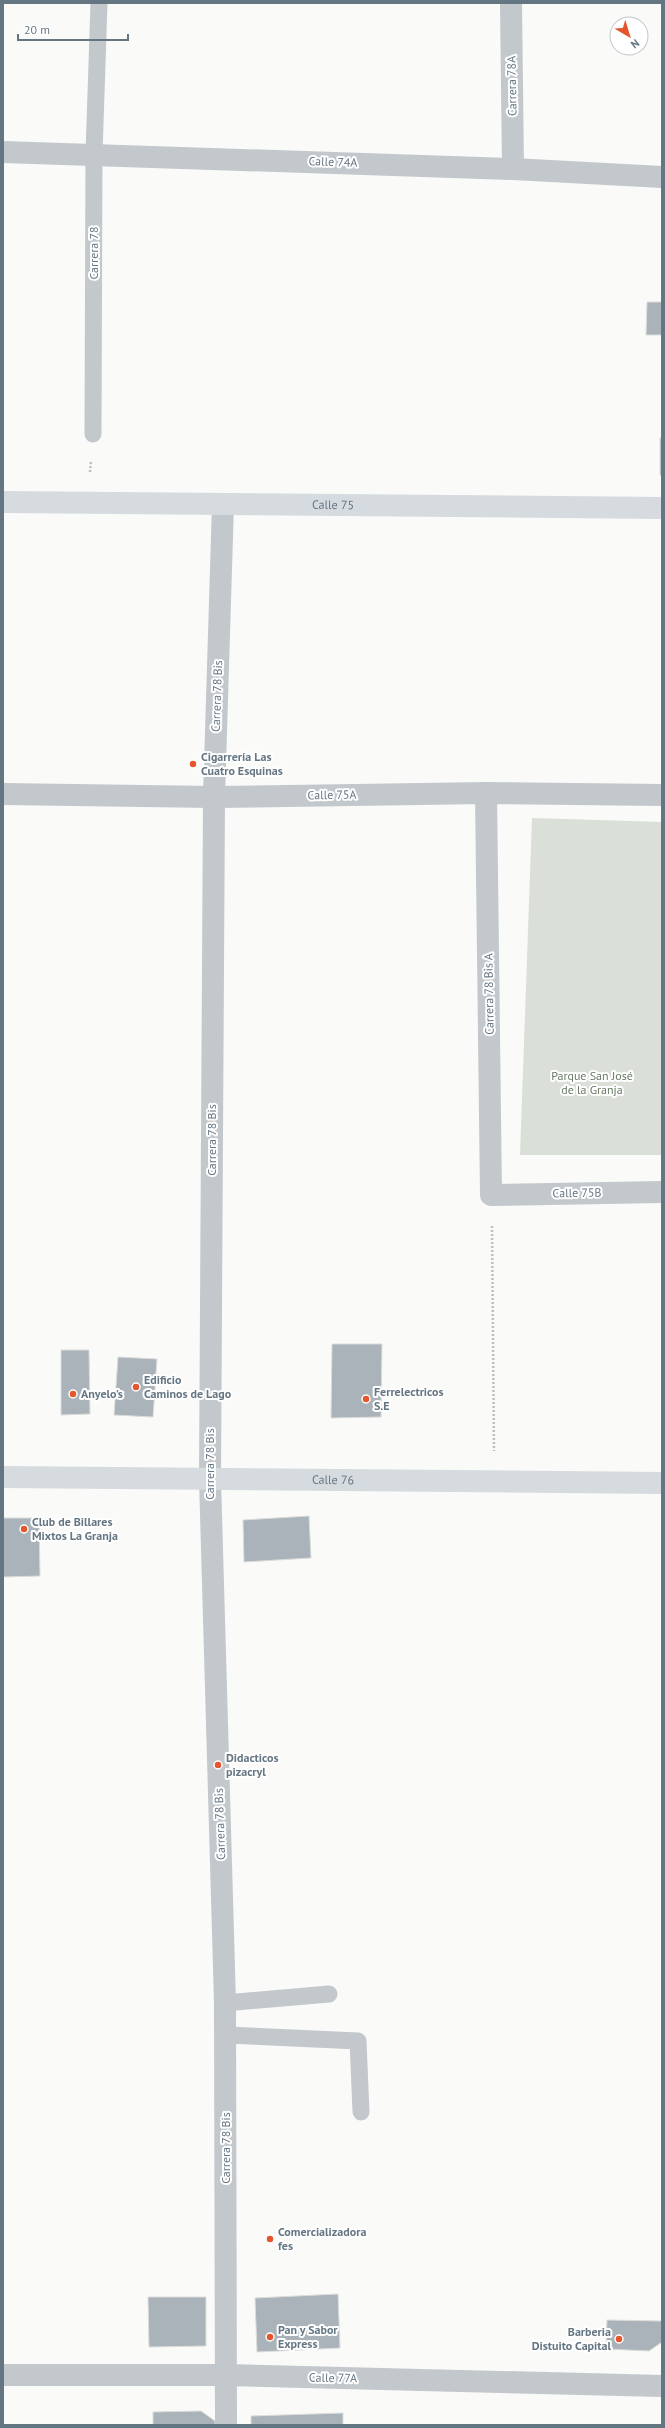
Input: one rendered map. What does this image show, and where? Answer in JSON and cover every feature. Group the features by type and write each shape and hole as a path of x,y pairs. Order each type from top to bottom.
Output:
{"street":[{"name":"Carrera 78A","path":"511,3 513,169"},
{"name":"Calle 74A","path":"3,152 513,169 662,177"},
{"name":"Calle 75","path":"3,502 662,508"},
{"name":"Carrera 78 Bis","path":"223,504 214,797 210,1479 226,2003 226,2425"},
{"name":"Calle 75A","path":"3,794 214,797 486,793 662,795"},
{"name":"Carrera 78 Bis A","path":"486,793 491,1195"},
{"name":"Calle 75B","path":"491,1195 662,1192"},
{"name":"Calle 76","path":"3,1477 662,1483"},
{"name":"Calle 77A","path":"3,2375 225,2375 662,2386"}],"lane":[{"name":"Carrera 78","path":"93,434 94,154 99,3"},
{"path":"226,2003 330,1994"},
{"path":"226,2035 358,2041 362,2112"}],"path":[{"path":"88,502 93,434"},
{"path":"491,1195 495,1481"}],"green space":[{"name":"Parque San José de la Granja","path":"532,818 662,822 662,1155 520,1155"}],"building":[{"path":"647,302 662,302 662,335 646,335"},
{"path":"660,438 662,438 662,475 660,475"},
{"path":"332,1344 382,1344 381,1417 331,1418"},
{"path":"61,1350 89,1350 90,1414 61,1415"},
{"name":"Edificio Caminos de Lago","path":"118,1357 157,1359 153,1417 114,1415"},
{"path":"309,1516 311,1558 244,1562 243,1520"},
{"path":"3,1518 39,1518 40,1576 3,1577"},
{"path":"338,2294 340,2348 257,2352 255,2298"},
{"path":"148,2297 206,2297 206,2346 149,2347"},
{"path":"607,2320 662,2321 662,2342 649,2351 606,2349"},
{"path":"201,2411 215,2421 215,2425 153,2425 153,2412"},
{"path":"343,2413 343,2425 251,2425 251,2416"}],"place":[{"name":"Cigarrería Las Cuatro Esquinas","path":"193,764"},
{"name":"Edificio Caminos de Lago","path":"136,1387"},
{"name":"Anyelo's","path":"73,1394"},
{"name":"Ferrelectricos S.E","path":"366,1399"},
{"name":"Club de Billares Mixtos La Granja","path":"24,1529"},
{"name":"Didacticos pizacryl","path":"218,1765"},
{"name":"Comercializadora fes","path":"270,2239"},
{"name":"Pan y Sabor Express","path":"270,2337"},
{"name":"Barberia Distuito Capital","path":"619,2339"}]}
